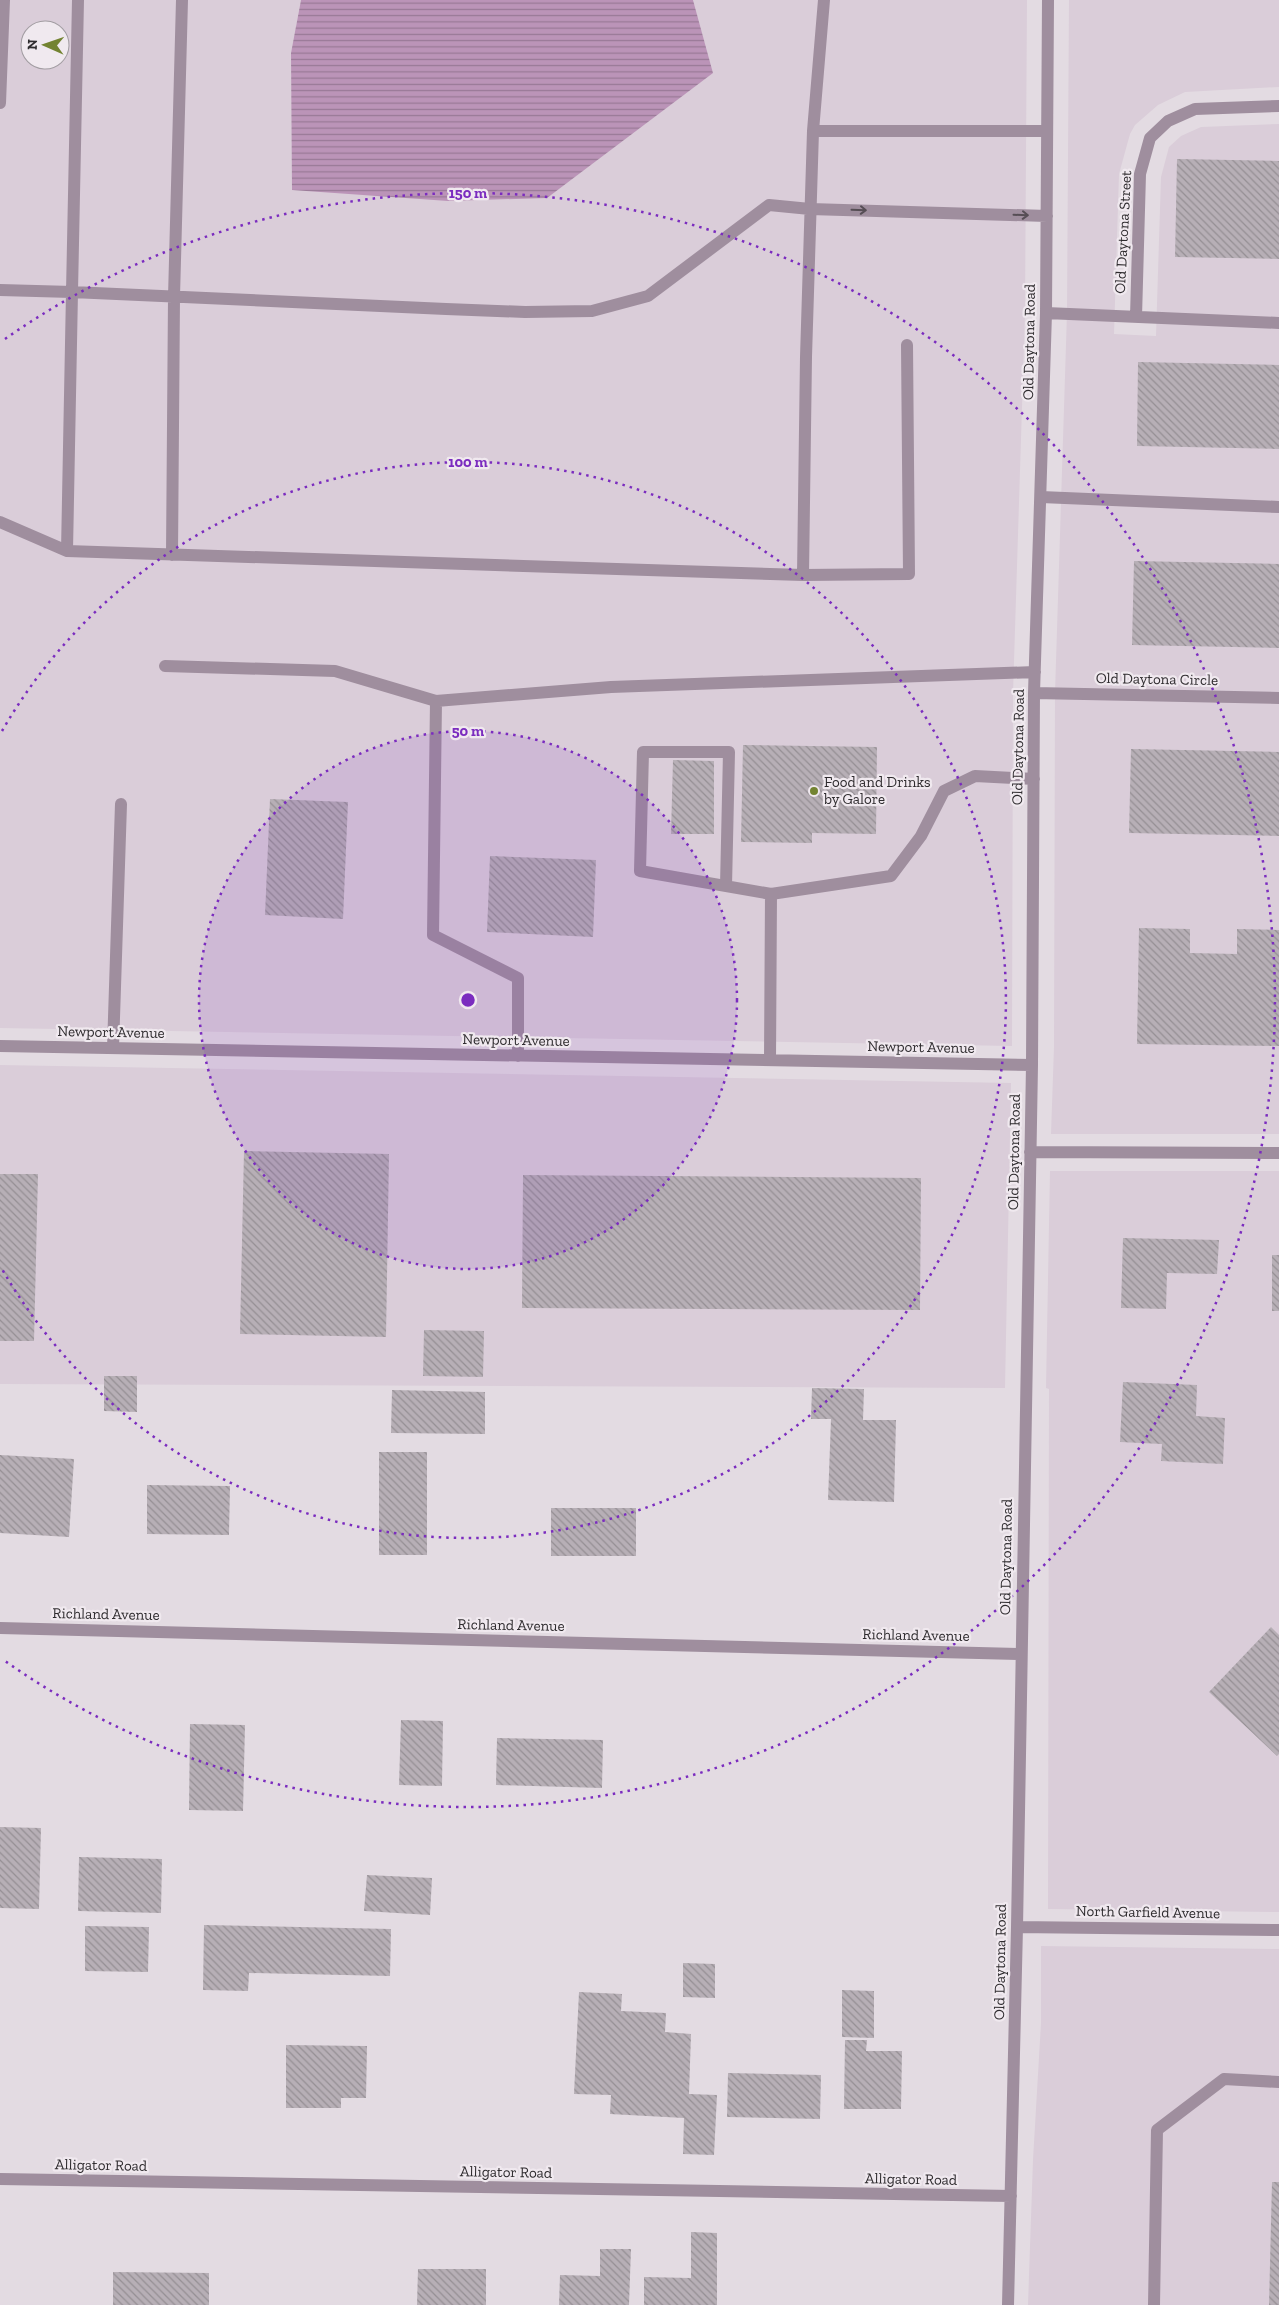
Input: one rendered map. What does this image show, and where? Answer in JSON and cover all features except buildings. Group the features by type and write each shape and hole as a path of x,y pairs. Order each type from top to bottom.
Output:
{"street":[{"path":"0,103 4,0"},
{"path":"67,552 78,0"},
{"path":"172,555 174,297 182,0"},
{"path":"803,575 810,209 813,132 824,0"},
{"name":"Old Daytona Road","path":"1008,2305 1017,1927 1032,1065 1034,693 1046,313 1048,0"},
{"name":"Old Daytona Street","path":"1136,317 1140,174 1150,138 1168,121 1196,109 1279,106"},
{"path":"813,132 1047,131"},
{"path":"0,290 471,310 592,311 648,296 769,205 810,209 1047,216"},
{"path":"1046,313 1279,323"},
{"path":"0,522 67,552 803,575 909,574 907,345"},
{"path":"1041,497 1279,507"},
{"path":"165,666 335,672 436,701 612,687 1035,672"},
{"name":"Old Daytona Circle","path":"1034,693 1279,698"},
{"path":"436,701 433,935 518,978 518,1056"},
{"path":"726,886 729,752 643,752 640,871 771,894 891,876 921,836 944,791 975,776 1034,779"},
{"path":"113,1048 121,804"},
{"path":"770,1060 771,894"},
{"name":"Newport Avenue","path":"0,1046 1032,1065"},
{"path":"1030,1152 1279,1153"},
{"name":"Richland Avenue","path":"0,1628 1021,1654"},
{"name":"North Garfield Avenue","path":"1017,1927 1279,1930"},
{"path":"1154,2305 1157,2130 1224,2079 1279,2082"},
{"name":"Alligator Road","path":"0,2179 1011,2196"}],"shaded area":[{"path":"0,0 301,0 291,53 713,73 693,0 1027,0 1025,312 1013,693 1012,1046 0,1028"},
{"path":"301,0 693,0 713,73 547,198 448,201 292,190 291,53"},
{"path":"1069,0 1279,0 1279,87 1185,92 1158,105 1135,125 1130,134 1119,174 1114,334 1156,336 1161,177 1169,147 1181,136 1201,127 1279,124 1279,1134 1051,1134 1054,1047 1055,693 1067,313"},
{"path":"0,1065 1011,1083 1005,1388 0,1384"},
{"path":"1050,1171 1279,1171 1279,1912 1048,1909 1049,1389 1046,1388"},
{"path":"1041,1946 1279,1949 1279,2305 1028,2305 1033,2160 1041,2023"}],"place":[{"name":"Food and Drinks by Galore","path":"814,791"}]}
